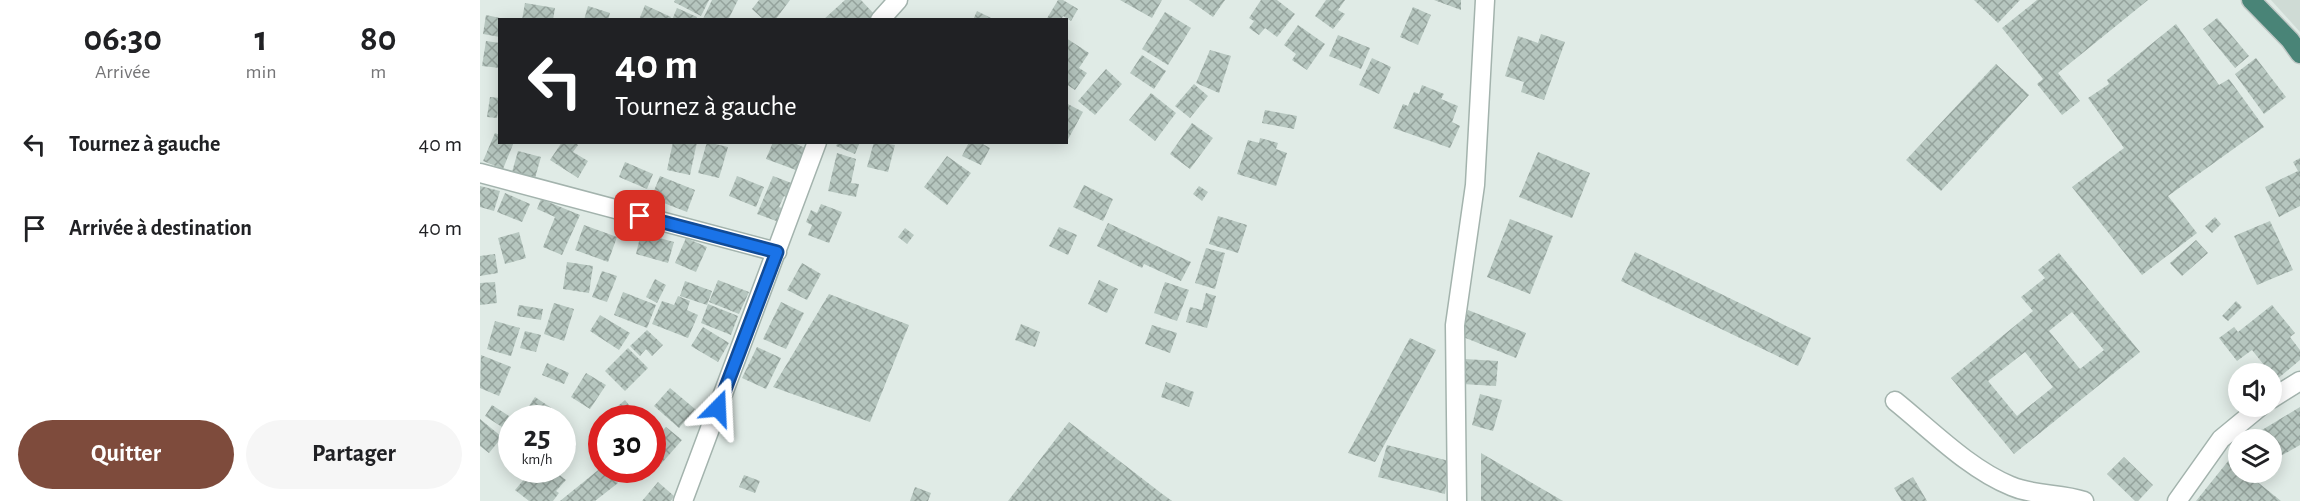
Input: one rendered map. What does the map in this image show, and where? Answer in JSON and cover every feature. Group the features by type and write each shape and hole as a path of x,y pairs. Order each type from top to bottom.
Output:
{"highway":[{"path":"2251,0 2290,40 2300,54"}],"street":[{"path":"882,18 898,0"},
{"path":"1456,501 1455,325 1475,185 1485,0"},
{"path":"682,501 816,144"},
{"path":"480,173 777,252"},
{"path":"2282,392 2300,381"},
{"path":"1895,401 1985,474 2013,487 2044,495 2084,501"},
{"path":"2177,501 2221,439 2247,417"}],"shaded area":[{"path":"2271,0 2300,0 2300,32"}],"building":[{"path":"675,0 709,0 701,16 674,2"},
{"path":"712,0 738,0 729,18 703,18"},
{"path":"759,0 790,0 776,18 762,18 752,9"},
{"path":"845,0 861,0 874,14 870,18 825,18"},
{"path":"1058,0 1063,0 1078,9 1071,21 1063,16 1062,18 1047,18"},
{"path":"1120,0 1162,0 1152,18"},
{"path":"1189,0 1225,0 1213,17"},
{"path":"1261,0 1277,0 1295,14 1277,37 1265,28 1259,35 1249,28 1254,21 1249,18"},
{"path":"1326,0 1345,0 1338,10 1345,14 1333,29 1315,16"},
{"path":"1434,0 1461,0 1461,10"},
{"path":"1974,0 2020,0 1998,23"},
{"path":"2037,0 2148,0 2058,73 2080,101 2062,115 2037,84 2043,79 2002,28"},
{"path":"525,3 555,8 553,18 522,18"},
{"path":"645,5 671,17 670,18 640,18"},
{"path":"588,6 610,13 609,18 585,18"},
{"path":"1413,7 1431,15 1418,45 1400,37"},
{"path":"677,8 697,17 697,18 673,18"},
{"path":"977,11 991,18 974,18"},
{"path":"1165,12 1191,28 1168,65 1142,49"},
{"path":"486,15 500,18 498,18 498,37 483,34"},
{"path":"2217,18 2249,56 2235,68 2203,29"},
{"path":"2176,24 2219,85 2229,79 2264,127 2168,196 2197,233 2142,275 2072,187 2124,148 2088,98 2109,84 2107,80"},
{"path":"1298,25 1325,44 1307,70 1292,60 1296,54 1284,45"},
{"path":"1541,34 1565,42 1544,100 1521,92 1524,82 1505,76 1518,36 1538,43"},
{"path":"1338,35 1370,48 1361,69 1329,56"},
{"path":"1068,39 1089,53 1079,68 1087,73 1075,90 1068,85"},
{"path":"486,41 498,43 498,68 482,66"},
{"path":"1210,50 1231,56 1219,93 1196,83"},
{"path":"1142,55 1166,71 1154,89 1130,73"},
{"path":"1372,58 1391,67 1379,94 1359,85"},
{"path":"2256,58 2286,97 2264,114 2235,74"},
{"path":"1996,64 2029,95 1941,191 1906,160"},
{"path":"1106,69 1122,84 1095,115 1078,101"},
{"path":"1194,84 1208,96 1190,118 1175,106"},
{"path":"1422,85 1444,94 1441,99 1458,106 1452,122 1460,126 1450,148 1393,128 1403,104 1408,106 1414,92 1419,94"},
{"path":"1151,93 1176,113 1155,141 1129,120"},
{"path":"490,97 498,98 497,118 487,117"},
{"path":"1068,104 1083,112 1068,139"},
{"path":"1265,110 1297,116 1294,129 1262,123"},
{"path":"1192,123 1213,138 1190,169 1170,154"},
{"path":"495,133 498,134 498,144 513,144 503,169 483,161"},
{"path":"1260,138 1278,143 1276,149 1287,153 1276,186 1237,174 1248,140 1259,143"},
{"path":"561,144 577,144 573,152 588,161 578,178 550,160"},
{"path":"673,144 697,144 690,175 667,170"},
{"path":"706,144 728,147 719,178 698,173"},
{"path":"772,144 796,144 805,148 796,170 766,159"},
{"path":"837,144 859,144 855,154 836,146"},
{"path":"873,144 895,145 888,172 867,167"},
{"path":"968,144 983,144 990,148 981,165 962,156"},
{"path":"518,151 541,157 535,178 512,172"},
{"path":"1538,152 1590,173 1572,218 1519,197"},
{"path":"837,153 856,159 851,183 859,184 856,197 828,191"},
{"path":"947,156 971,173 947,205 924,187"},
{"path":"2300,158 2300,206 2279,217 2265,187 2298,171 2293,162"},
{"path":"625,162 653,174 647,189 619,177"},
{"path":"660,176 695,190 687,212 651,198"},
{"path":"737,176 764,187 756,207 729,196"},
{"path":"773,176 794,184 788,198 784,196 779,207 784,209 779,222 757,214"},
{"path":"1084,185 1113,199 1103,221 1073,207"},
{"path":"480,186 500,191 494,211 480,207"},
{"path":"1199,186 1208,192 1202,201 1193,194"},
{"path":"505,193 530,204 522,222 497,212"},
{"path":"541,199 580,215 562,255 543,247 555,217 537,209"},
{"path":"821,204 842,212 829,243 808,235 812,225 806,222 811,210 817,213"},
{"path":"1218,216 1247,225 1238,253 1209,244"},
{"path":"2215,217 2221,224 2212,233 2205,226"},
{"path":"1510,219 1553,236 1530,294 1487,277"},
{"path":"2270,221 2293,270 2257,285 2234,236"},
{"path":"1108,223 1191,262 1181,281 1144,264 1142,268 1097,246"},
{"path":"584,225 617,237 608,262 575,250"},
{"path":"1059,227 1077,235 1068,255 1049,246"},
{"path":"905,228 914,235 907,244 898,237"},
{"path":"519,232 526,258 505,264 498,238"},
{"path":"641,233 674,242 668,263 636,254"},
{"path":"686,238 707,247 696,272 675,263"},
{"path":"2196,240 2208,253 2182,276 2170,263"},
{"path":"1206,248 1225,253 1215,289 1195,283"},
{"path":"1635,252 1811,338 1798,366 1621,281"},
{"path":"2059,253 2140,352 2014,454 1951,378 2033,311 2021,297 2045,278 2038,270","holes":["2072,312 2104,350 2080,369 2049,331","2025,352 2053,387 2017,416 1988,381"]},
{"path":"495,254 498,273 480,276 480,256"},
{"path":"567,262 593,266 589,293 563,289"},
{"path":"802,263 821,274 807,300 787,290"},
{"path":"602,271 617,276 607,302 592,297"},
{"path":"655,279 666,285 657,303 646,297"},
{"path":"718,280 749,292 739,314 709,302"},
{"path":"1099,280 1118,289 1107,313 1088,304"},
{"path":"685,281 712,291 707,305 680,296"},
{"path":"495,282 497,303 480,305 480,283"},
{"path":"1165,282 1189,290 1177,321 1154,313"},
{"path":"623,292 656,305 647,328 614,315"},
{"path":"1206,293 1216,296 1207,328 1186,322 1190,307 1202,310"},
{"path":"829,294 909,325 870,422 773,387"},
{"path":"678,296 690,301 687,310 698,315 688,338 652,324 662,301 674,305"},
{"path":"2236,301 2242,307 2228,321 2222,316"},
{"path":"781,302 804,313 786,349 763,339"},
{"path":"554,303 574,309 564,341 544,334"},
{"path":"708,304 738,316 731,335 701,323"},
{"path":"519,305 543,309 541,320 517,316"},
{"path":"2272,305 2295,333 2290,337 2300,350 2300,360 2282,375 2282,363 2262,363 2252,350 2237,361 2219,338 2234,327 2238,332"},
{"path":"1468,310 1526,333 1516,358 1458,335"},
{"path":"600,315 630,333 619,350 590,331"},
{"path":"495,321 520,328 511,356 487,349"},
{"path":"1021,324 1040,332 1035,347 1015,340"},
{"path":"1152,325 1177,333 1170,353 1145,344"},
{"path":"703,327 729,343 718,362 691,346"},
{"path":"647,330 663,345 652,356 646,349 640,356 630,346"},
{"path":"525,331 541,335 536,352 520,348"},
{"path":"1410,338 1436,350 1375,462 1348,453"},
{"path":"757,347 781,358 766,389 742,378"},
{"path":"628,348 648,368 625,391 605,371"},
{"path":"481,355 511,367 499,396 480,388"},
{"path":"1464,359 1498,361 1496,386 1462,384"},
{"path":"547,363 569,373 564,384 542,375"},
{"path":"586,373 606,385 593,405 588,405 588,408 571,397"},
{"path":"1166,382 1194,392 1189,407 1161,397"},
{"path":"670,388 695,409 679,428 666,417 666,405 655,405"},
{"path":"1480,394 1502,400 1493,431 1472,425"},
{"path":"535,397 547,405 530,405"},
{"path":"625,400 629,405 619,405"},
{"path":"492,405 498,409 498,424 485,416"},
{"path":"2300,407 2300,445 2282,455 2282,429 2264,429"},
{"path":"480,419 498,434 498,442 489,453 480,446"},
{"path":"1069,422 1161,493 1172,501 1008,501"},
{"path":"666,427 682,440 666,458"},
{"path":"1387,445 1449,461 1445,494 1378,477"},
{"path":"1481,453 1563,501 1481,501"},
{"path":"2124,457 2153,485 2138,501 2135,501 2107,474"},
{"path":"2228,461 2228,483 2259,483 2281,501 2196,501"},
{"path":"744,475 760,481 755,493 739,487"},
{"path":"1913,477 1927,501 1902,501 1894,488"},
{"path":"588,478 588,483 618,483 595,501 560,501"},
{"path":"521,483 563,483 556,491 559,493 553,501 529,501 515,490"},
{"path":"657,483 674,496 671,501 642,501"},
{"path":"915,487 931,493 928,501 910,501"}],"route":[{"path":"640,216 777,252 718,408"}]}
